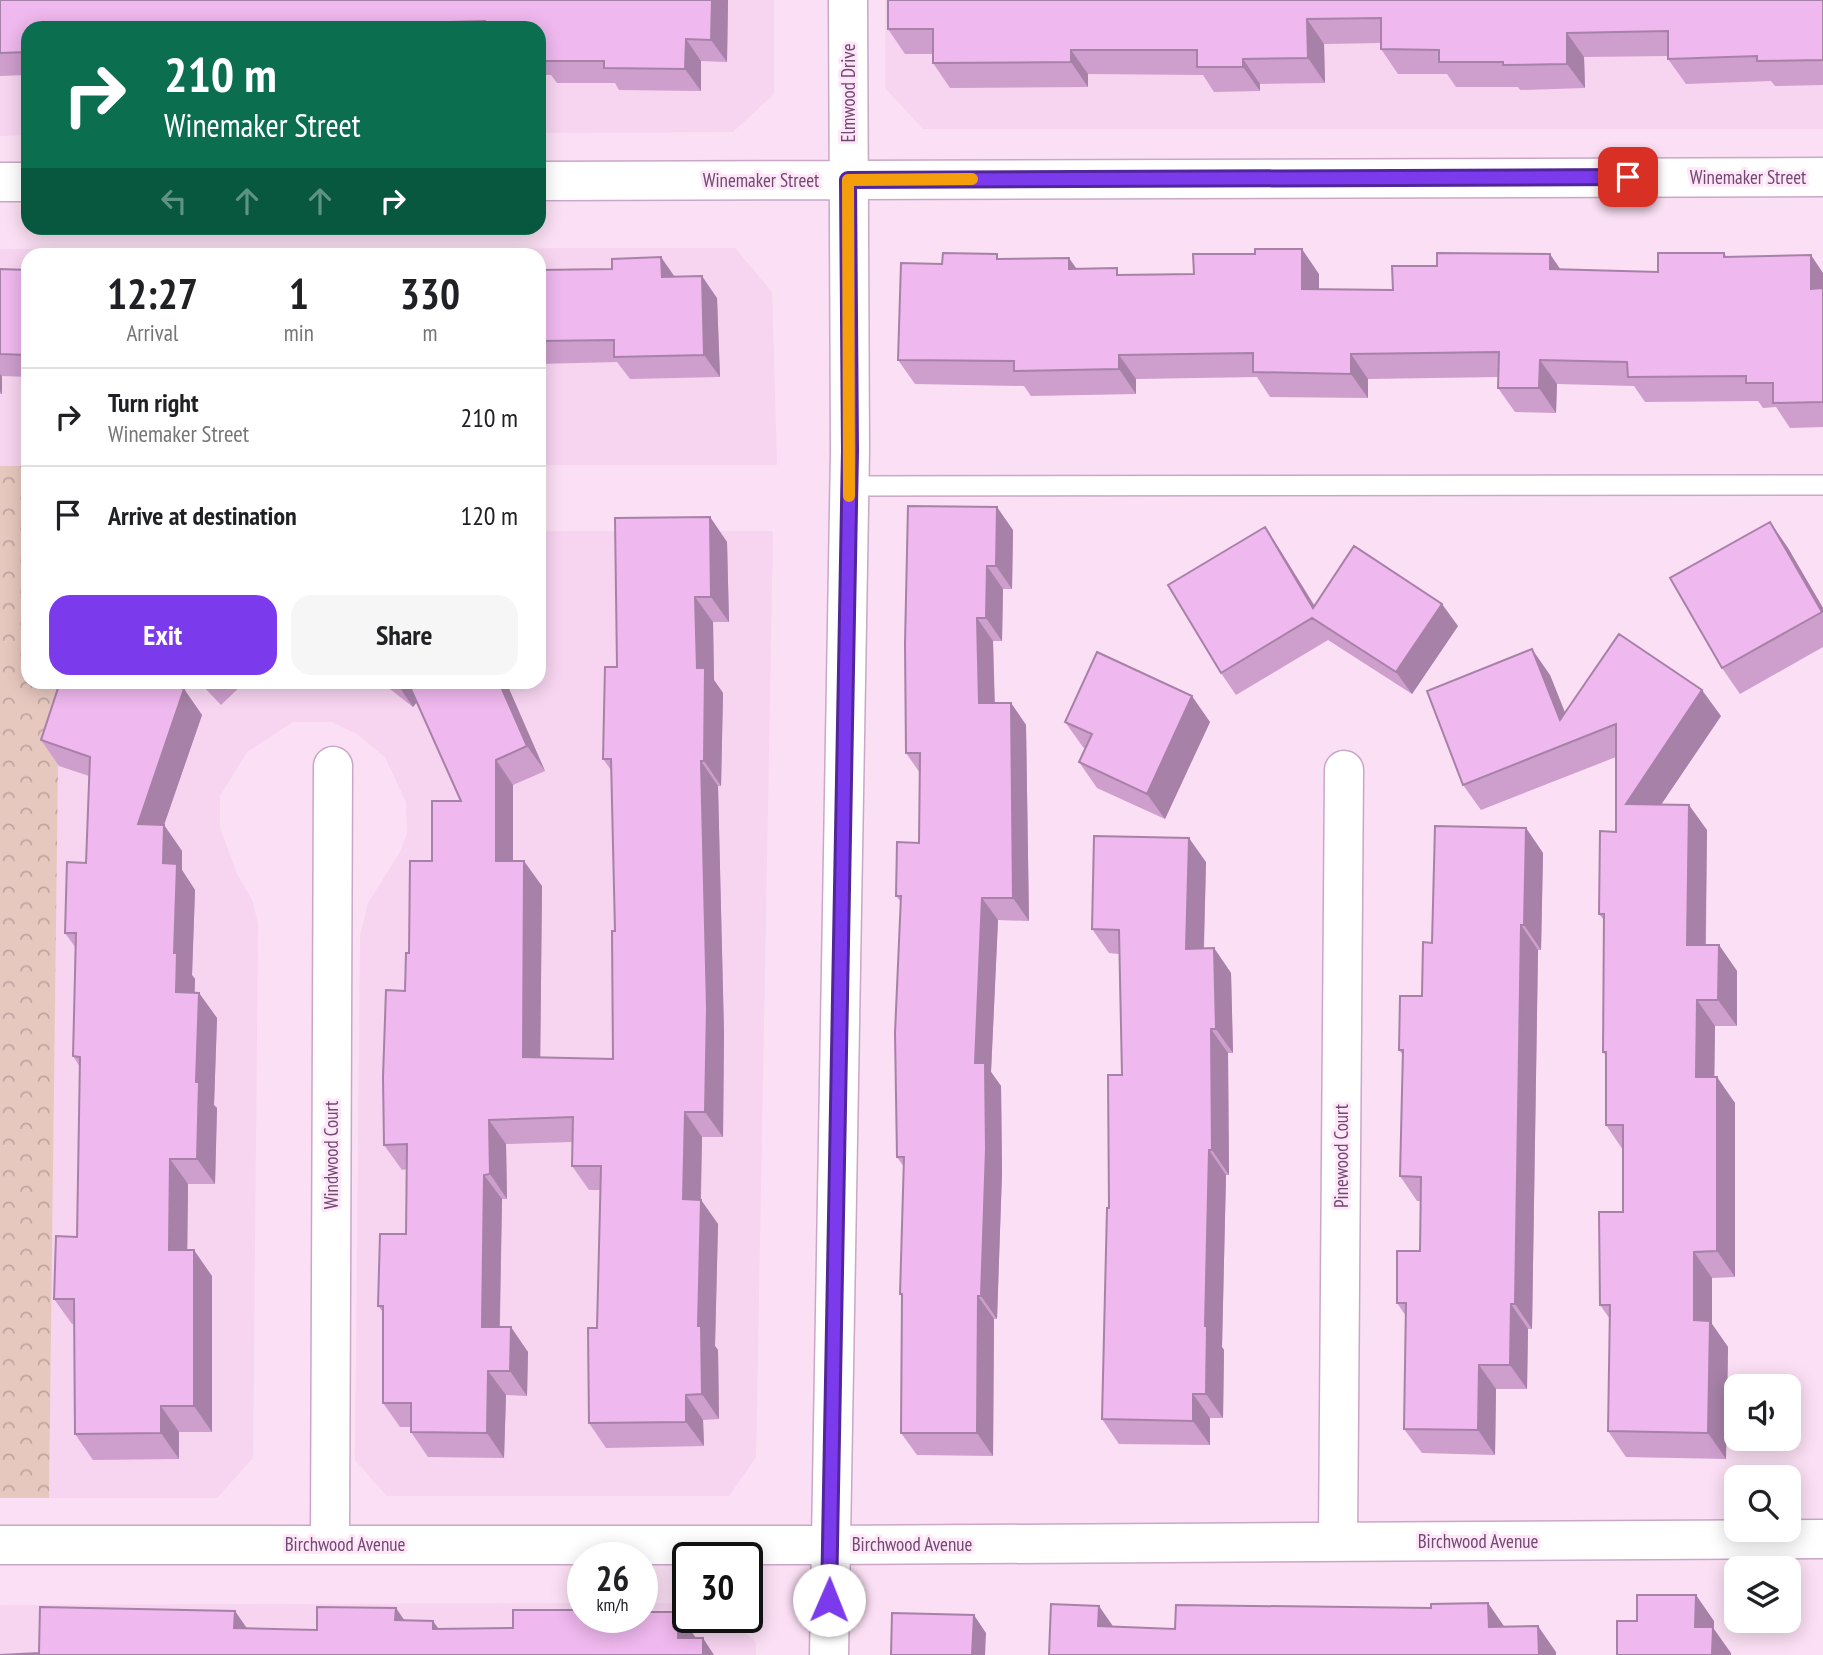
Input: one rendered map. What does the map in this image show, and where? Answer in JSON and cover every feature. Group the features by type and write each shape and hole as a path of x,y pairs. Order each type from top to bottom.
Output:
{"street":[{"name":"Elmwood Drive","path":"828,1655 849,486 848,0"},
{"name":"Winemaker Street","path":"546,181 1823,177"},
{"path":"0,182 21,182"},
{"name":"Windwood Court","path":"330,1544 333,766"},
{"name":"Pinewood Court","path":"1338,1542 1344,770"},
{"name":"Birchwood Avenue","path":"0,1545 830,1545 1823,1539"}],"lane":[{"path":"849,486 1823,485"}],"shaded area":[{"path":"0,0 774,0 774,94 733,132 546,133 546,21 21,21 21,135 0,136"},
{"path":"885,0 1823,0 1823,129 923,129 885,88"},
{"path":"546,248 735,248 772,292 777,465 546,465"},
{"path":"0,249 21,249 21,466 0,466"},
{"path":"546,531 773,531 756,1457 729,1496 387,1496 355,1460 360,936 368,903 400,852 407,833 406,802 385,757 357,734 332,722 293,722 247,752 220,796 220,828 237,874 253,902 258,924 253,1458 217,1498 49,1498 59,689 546,689"},
{"path":"567,1603 567,1633 658,1633 658,1603 672,1603 672,1633 745,1633 756,1642 756,1655 0,1655 0,1605"}],"green space":[{"path":"0,466 21,466 21,689 59,689 49,1498 0,1498"}],"building":[{"path":"0,0 712,0 711,40 686,39 685,69 604,68 604,61 546,61 546,21 21,21 21,52 0,53"},
{"path":"888,0 1823,0 1823,60 1757,61 1757,56 1668,59 1668,31 1567,33 1567,64 1439,62 1439,50 1381,49 1381,18 1307,19 1308,58 1243,59 1243,67 1197,67 1197,50 1071,50 1071,62 933,63 933,29 888,29"},
{"path":"1255,249 1302,249 1302,289 1393,290 1392,266 1437,266 1437,253 1550,254 1550,269 1658,272 1658,253 1724,253 1724,257 1811,255 1811,289 1823,288 1823,402 1773,403 1773,383 1746,383 1746,376 1628,377 1627,362 1540,360 1539,388 1498,388 1499,352 1351,354 1351,374 1253,372 1253,353 1119,355 1119,369 1014,371 1014,361 898,360 901,263 942,264 943,253 997,254 997,259 1069,258 1069,269 1117,268 1117,275 1194,274 1193,254 1255,254"},
{"path":"661,257 662,277 702,276 704,355 614,357 614,340 546,341 546,270 612,269 612,259"},
{"path":"0,269 21,270 21,355 0,354"},
{"path":"908,506 997,507 996,566 987,566 986,618 977,618 979,703 1011,703 1013,898 982,898 975,1063 985,1063 986,1149 981,1296 978,1296 977,1433 901,1433 900,1294 904,1157 897,1157 895,1033 901,896 896,896 897,842 919,843 920,753 906,753"},
{"path":"710,517 711,597 695,597 697,668 705,668 704,761 701,761 707,1008 705,1112 685,1112 683,1199 701,1200 698,1326 701,1326 702,1394 686,1395 686,1422 589,1423 588,1328 597,1328 601,1166 572,1166 573,1117 489,1120 490,1174 484,1175 482,1327 511,1327 510,1371 488,1371 487,1433 411,1432 411,1403 383,1403 383,1306 378,1306 380,1234 406,1234 407,1144 384,1145 386,990 405,991 406,953 409,953 410,861 432,861 432,801 461,801 411,689 502,689 527,746 496,760 496,861 524,861 523,1057 613,1059 612,931 615,931 611,759 603,759 605,667 617,667 615,518"},
{"path":"1770,522 1822,612 1722,668 1670,578"},
{"path":"1265,527 1313,608 1354,546 1442,604 1396,672 1312,618 1221,673 1168,585"},
{"path":"1619,634 1702,690 1626,804 1689,805 1687,945 1719,945 1718,1000 1697,1000 1696,1077 1717,1077 1717,1251 1694,1252 1694,1320 1710,1321 1708,1433 1608,1431 1610,1305 1600,1305 1599,1212 1623,1212 1623,1125 1606,1125 1606,1052 1603,1052 1604,914 1599,914 1600,831 1616,832 1616,724 1463,785 1427,691 1532,649 1560,720"},
{"path":"1097,652 1192,696 1147,794 1079,762 1092,734 1065,722"},
{"path":"58,689 184,689 138,824 164,825 163,863 177,864 174,953 177,953 176,992 199,993 197,1159 170,1159 169,1250 194,1250 194,1406 161,1406 161,1433 75,1434 74,1299 54,1299 56,1236 77,1237 80,1057 73,1056 76,933 65,933 67,862 86,863 90,757 41,740"},
{"path":"1435,826 1526,828 1524,925 1521,925 1515,1304 1511,1304 1510,1365 1479,1365 1478,1430 1404,1429 1406,1303 1397,1303 1397,1251 1420,1251 1421,1177 1400,1176 1403,1050 1399,1050 1400,996 1422,996 1423,942 1432,943"},
{"path":"1094,836 1189,838 1186,949 1214,948 1216,1029 1211,1029 1212,1150 1209,1150 1206,1394 1193,1394 1193,1421 1102,1419 1109,1208 1108,1075 1122,1075 1119,930 1092,929"},
{"path":"1637,1595 1696,1595 1695,1627 1713,1627 1712,1655 1617,1655 1617,1621 1637,1621"},
{"path":"1488,1603 1489,1627 1538,1626 1539,1655 1049,1655 1051,1604 1099,1606 1098,1626 1175,1629 1176,1605 1431,1608 1431,1604"},
{"path":"40,1607 235,1611 234,1628 317,1630 317,1607 396,1608 395,1620 433,1621 433,1629 513,1628 513,1610 567,1610 567,1633 658,1633 658,1612 672,1612 672,1633 678,1633 678,1638 703,1638 703,1655 0,1655 39,1653"},
{"path":"892,1613 974,1615 972,1655 891,1655"}],"slow traffic":[{"path":"849,496 848,180 972,179"}],"route":[{"path":"829,1600 850,451 848,180 1628,177"}]}
